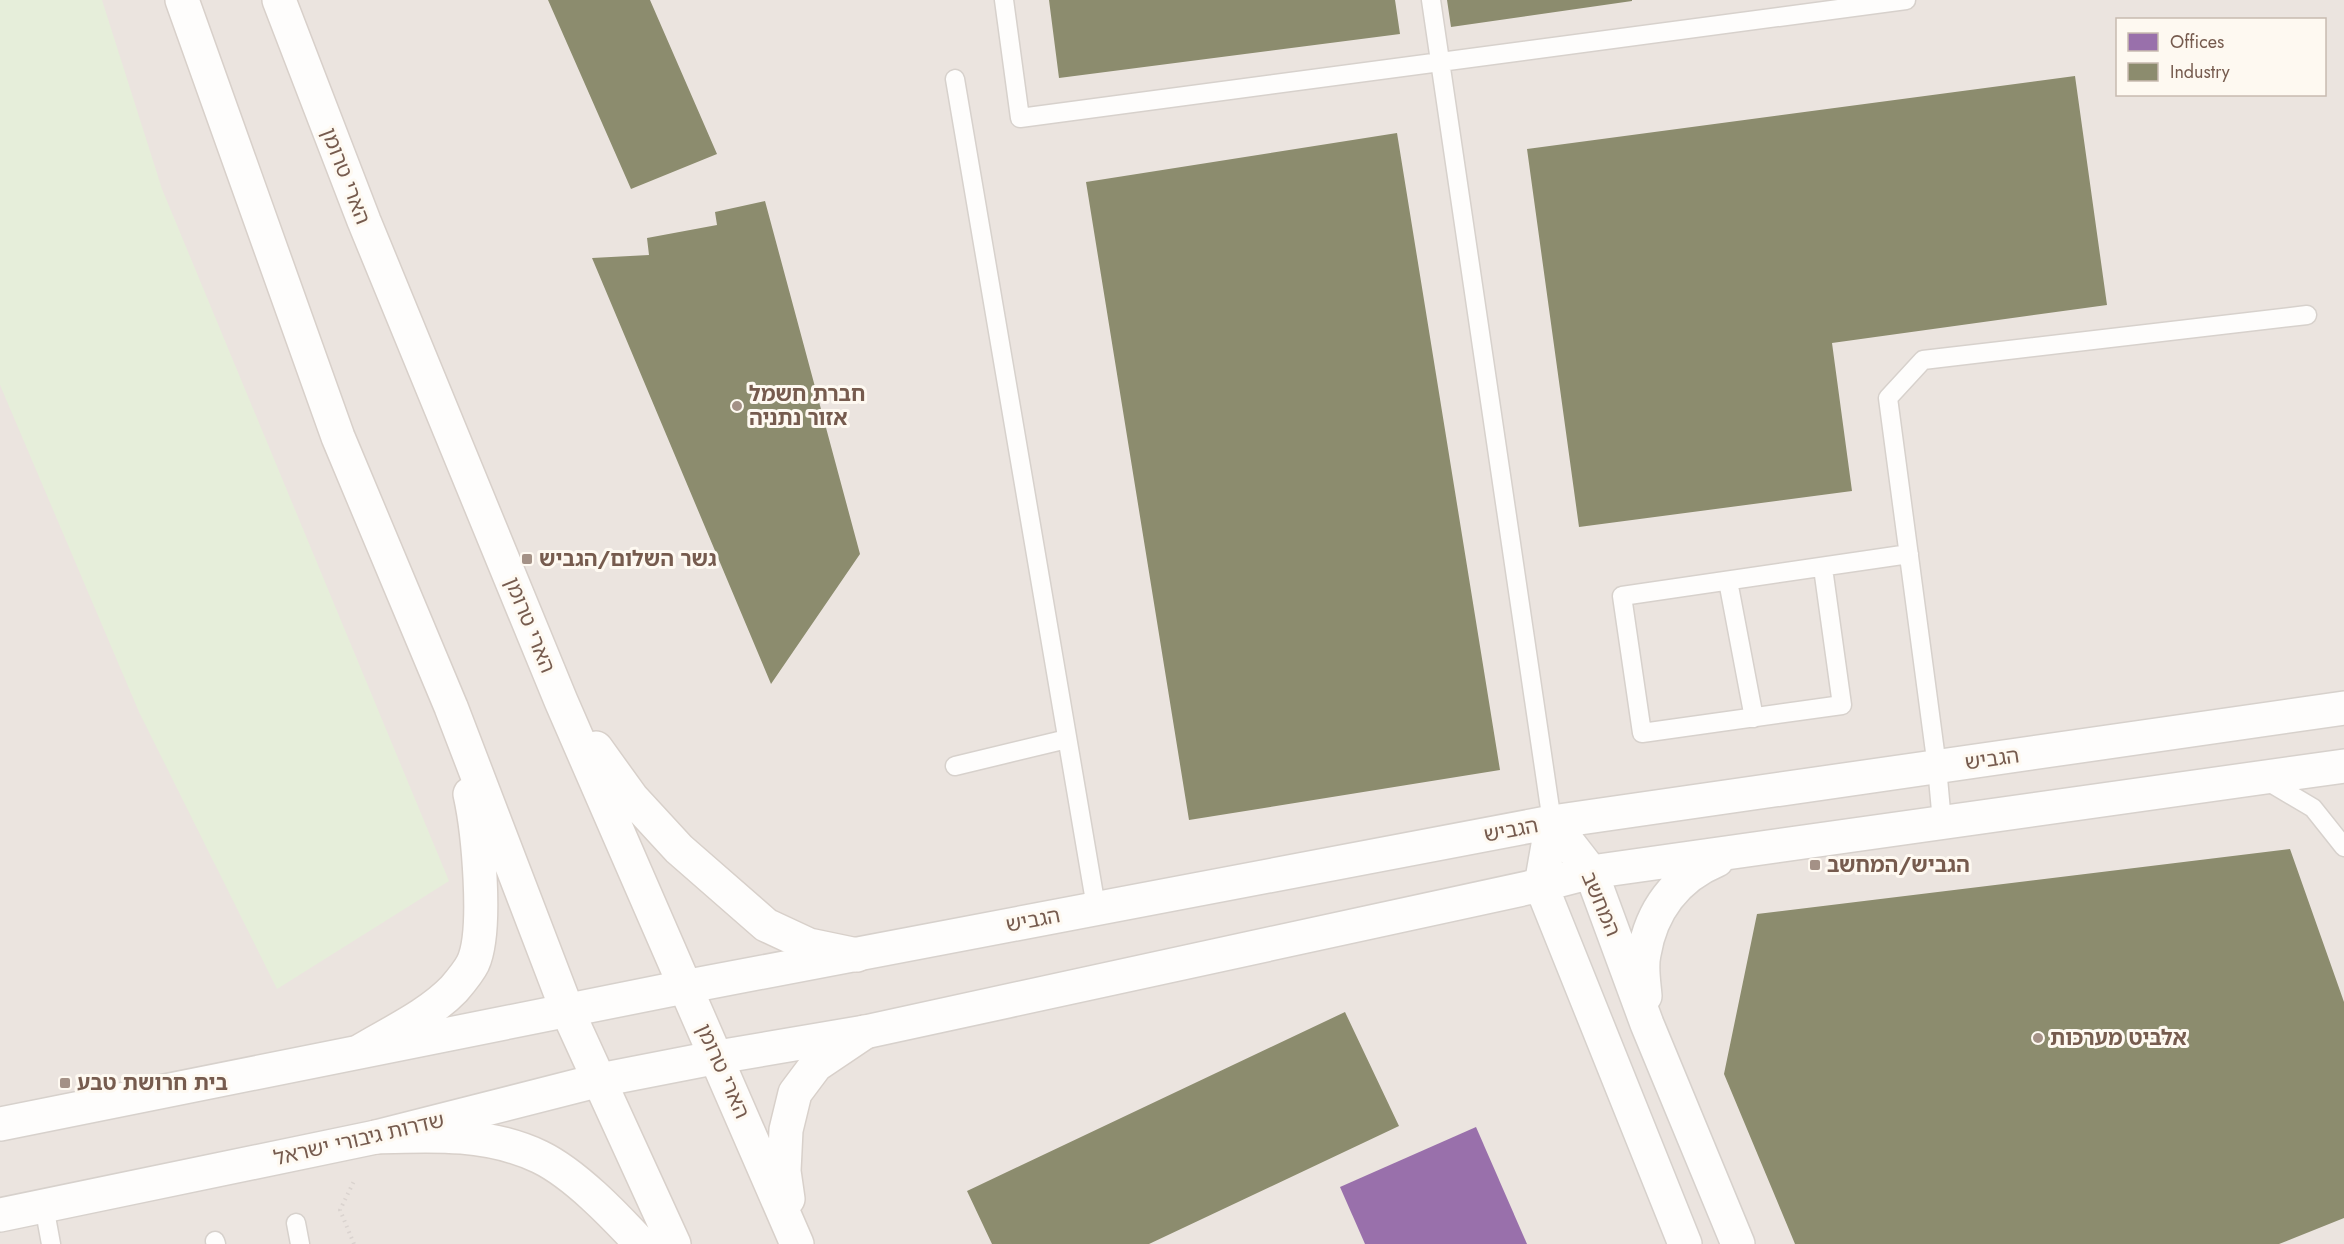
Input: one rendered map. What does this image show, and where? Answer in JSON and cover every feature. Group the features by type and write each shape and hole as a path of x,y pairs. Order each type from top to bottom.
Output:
{"street":[{"path":"182,0 338,437 451,707 567,1010 674,1244"},
{"name":"הארי טרומן","path":"279,0 364,221 561,701 795,1237"},
{"path":"561,701 632,798 679,849 724,889 766,925 809,945 857,955"},
{"path":"362,1050 422,1014 454,989 473,963 480,935 476,818 451,707"},
{"name":"הגביש","path":"684,987 1552,822 2344,708"},
{"path":"718,1057 865,1032 1541,885 1591,872 2344,766"},
{"path":"1552,822 1541,885 1685,1244"},
{"name":"המחשב","path":"1552,822 1591,872 1647,1024 1738,1244"},
{"path":"1647,1024 1643,956 1651,924 1664,900 1683,879 1708,863 1737,851"},
{"path":"0,1124 684,987"},
{"path":"795,1237 784,1171 786,1130 795,1093 816,1065 865,1032"},
{"name":"שדרות גיבורי ישראל","path":"0,1215 376,1137 600,1080 718,1057"},
{"path":"376,1137 447,1135 491,1141 540,1157 578,1183 641,1244"}],"lane":[{"path":"1004,0 1020,117 1441,63 1831,5 1906,0"},
{"path":"1431,0 1552,822"},
{"path":"956,79 1096,908"},
{"path":"1942,822 1937,767 1888,398 1923,360 2307,315"},
{"path":"1823,568 1842,705 1642,733 1622,596 1909,554"},
{"path":"1728,581 1754,718"},
{"path":"955,766 1067,739"},
{"path":"2262,778 2313,808 2344,847"},
{"path":"44,1206 51,1244"},
{"path":"296,1223 300,1244"}],"path":[{"path":"354,1244 340,1210 376,1137"}],"shaded area":[{"path":"0,0 2344,0 2344,1244 0,1244"}],"green space":[{"path":"0,0 102,0 162,189 449,881 277,989 139,712 0,385"}],"building: Offices":[{"path":"1476,1127 1527,1244 1365,1244 1340,1187"}],"building: Industry":[{"path":"548,0 650,0 717,154 631,189"},
{"path":"1049,0 1395,0 1400,34 1059,78"},
{"path":"1447,0 1632,0 1632,1 1451,27"},
{"path":"2075,76 2107,305 1832,343 1852,491 1579,527 1527,149"},
{"path":"1397,133 1500,770 1189,820 1086,182"},
{"name":"חברת חשמל אזור נתניה","path":"765,201 860,554 771,684 592,258 649,255 647,238 717,225 715,212"},
{"name":"אלביט מערכות","path":"2290,849 2344,1002 2344,1218 2279,1244 1795,1244 1724,1074 1757,914"},
{"path":"1345,1012 1399,1126 1149,1244 992,1244 967,1191"}],"place":[{"name":"חברת חשמל אזור נתניה","path":"737,406"},
{"name":"גשר השלום/הגביש","path":"527,559"},
{"name":"הגביש/המחשב","path":"1815,865"},
{"name":"אלביט מערכות","path":"2038,1038"},
{"name":"בית חרושת טבע","path":"65,1083"}]}
